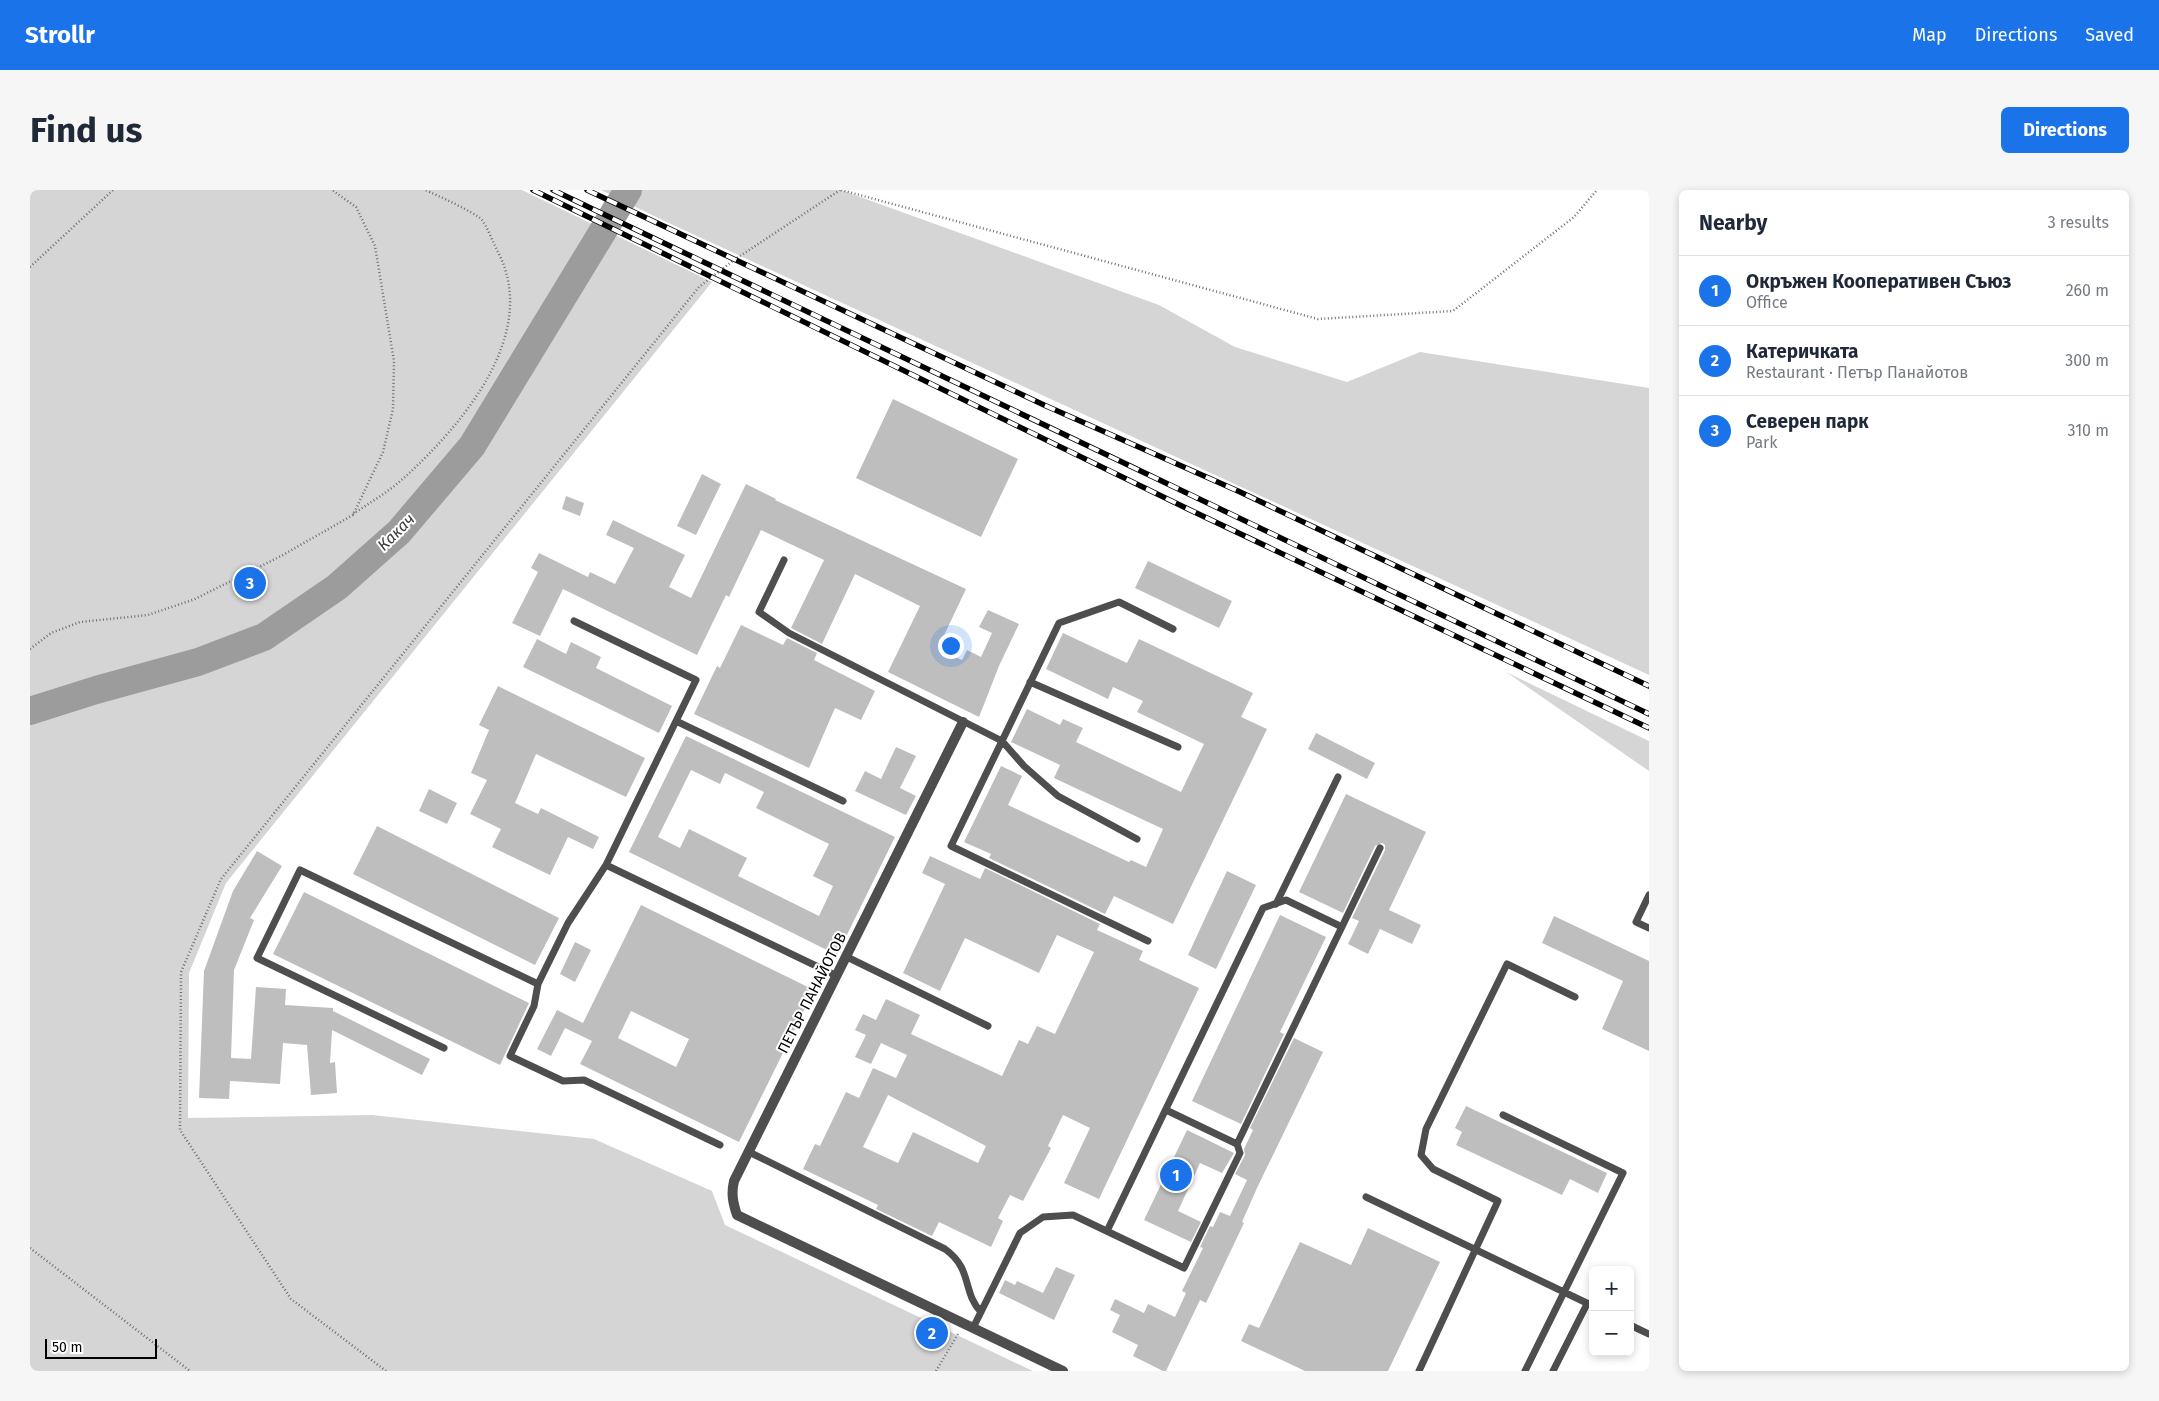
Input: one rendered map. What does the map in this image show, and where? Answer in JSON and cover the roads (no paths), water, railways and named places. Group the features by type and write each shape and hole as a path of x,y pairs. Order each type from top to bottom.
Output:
{"street":[{"name":"ПЕТЪР ПАНАЙОТОВ","path":"963,722 838,976 734,1181 732,1190 737,1215 1063,1371"}],"lane":[{"path":"784,560 759,612 789,633 1002,741 1024,766 1058,796 1137,839"},
{"path":"1148,941 951,846 1059,623 1119,602 1174,629"},
{"path":"574,621 696,680 606,865 568,923 538,984 534,1006 510,1056 563,1081 584,1080 720,1145"},
{"path":"1030,682 1178,747"},
{"path":"676,721 843,801"},
{"path":"1276,904 1338,777"},
{"path":"969,1326 981,1312 1020,1233 1043,1217 1073,1214 1184,1268 1240,1153 1237,1144 1380,848"},
{"path":"606,865 838,976"},
{"path":"444,1048 257,958 300,870 538,984"},
{"path":"1649,895 1636,922 1649,928"},
{"path":"1107,1231 1263,908 1286,900 1342,927"},
{"path":"846,957 988,1026"},
{"path":"1419,1371 1498,1201 1433,1169 1421,1155 1426,1129 1507,964 1575,997"},
{"path":"1166,1110 1237,1144"},
{"path":"1503,1114 1623,1173 1525,1371"},
{"path":"749,1152 945,1249 953,1255 966,1274 970,1297 981,1312"},
{"path":"1366,1197 1589,1304"},
{"path":"1553,1371 1589,1307"},
{"path":"1634,1327 1649,1334"}],"waterway":[{"name":"Какач","path":"30,711 96,690 198,662 264,637 337,587 399,532 472,446 628,190"}],"railway":[{"path":"533,190 1188,509 1649,728"},
{"path":"553,190 1649,714"},
{"path":"587,190 1044,405 1238,491 1649,686"}],"place":[{"name":"Северен парк","path":"250,583"},
{"name":"Окръжен Кооперативен Съюз","path":"1176,1175"},
{"name":"Катеричката","path":"932,1333"}]}
